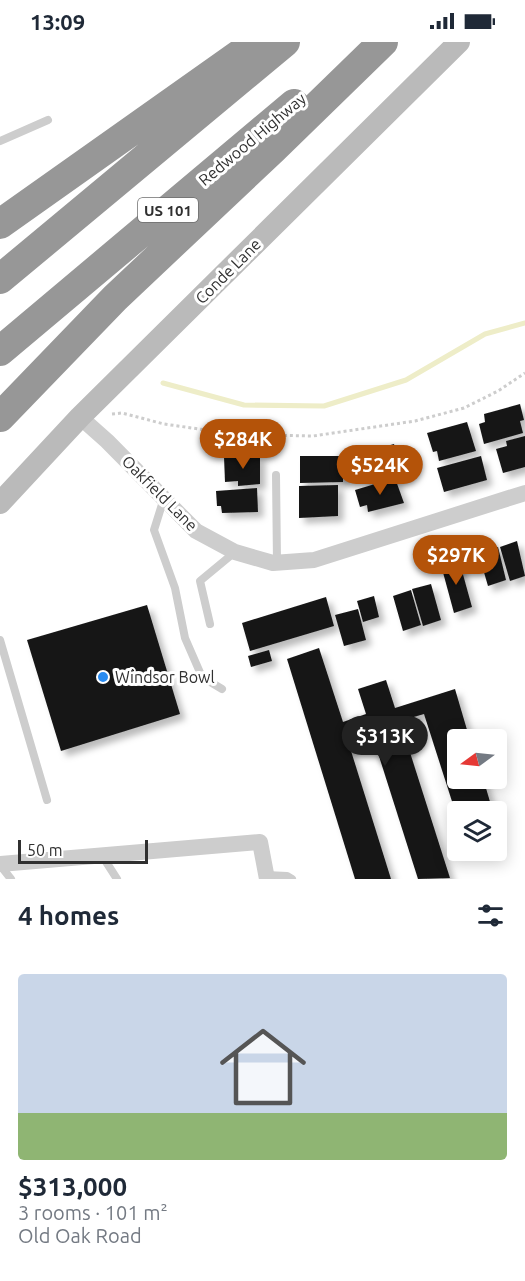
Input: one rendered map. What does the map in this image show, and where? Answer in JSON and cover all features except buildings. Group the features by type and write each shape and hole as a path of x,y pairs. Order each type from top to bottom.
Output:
{"highway":[{"path":"0,224 257,42"},
{"path":"0,279 285,42"},
{"name":"Redwood Highway","path":"0,351 367,42"},
{"path":"0,417 115,298 383,42"}],"street":[{"name":"Conde Lane","path":"0,503 80,417 459,42"},
{"name":"Oakfield Lane","path":"80,417 164,497 196,531 235,552 277,562 314,560 525,493"},
{"path":"0,865 101,854 260,842 267,877"}],"lane":[{"path":"0,141 48,120"},
{"path":"276,475 277,562"},
{"path":"164,497 154,530 175,588 185,638 202,677 222,689"},
{"path":"210,624 200,581 235,552"},
{"path":"0,639 47,800"},
{"path":"101,854 117,879"},
{"path":"0,865 11,879"},
{"path":"267,877 287,876 292,879"}],"path":[{"path":"80,417 122,413 164,424 206,430 262,435 313,436 415,421 464,408 498,391 525,373"}],"waterway":[{"path":"163,383 244,405 324,406 406,380 485,334 525,323"}],"place":[{"name":"Windsor Bowl","path":"103,677"}]}
